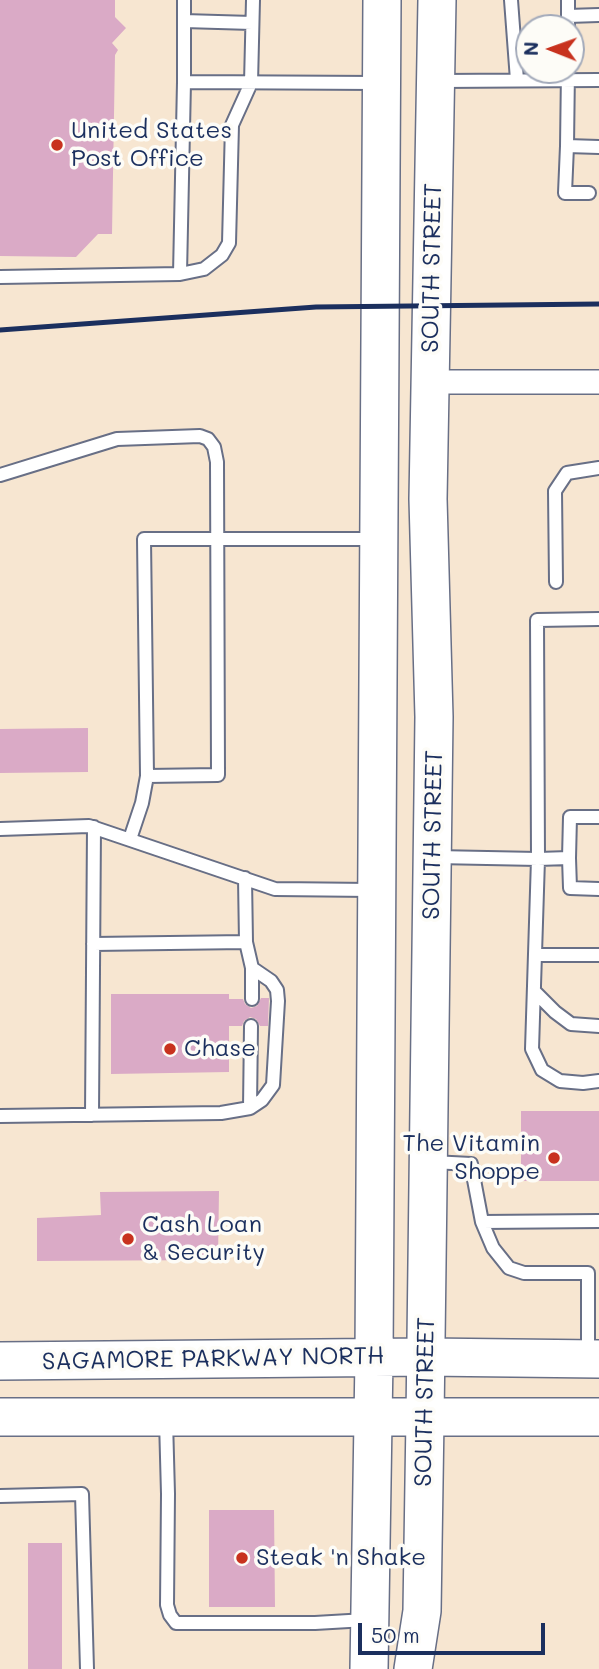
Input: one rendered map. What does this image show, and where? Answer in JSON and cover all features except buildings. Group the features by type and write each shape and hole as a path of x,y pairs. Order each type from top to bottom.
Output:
{"main road":[{"name":"SOUTH STREET","path":"369,1669 374,1358 382,0"},
{"name":"SOUTH STREET","path":"413,1669 422,1611 429,1161 434,717 428,499 438,0"},
{"path":"382,83 436,81"},
{"name":"SAGAMORE PARKWAY NORTH","path":"0,1361 426,1357 594,1359"},
{"path":"0,1418 599,1417"}],"street":[{"path":"429,382 599,382"}],"lane":[{"path":"180,274 184,0"},
{"path":"0,276 180,274 204,269 222,255 229,243 232,125 251,83 253,0"},
{"path":"511,0 515,53"},
{"path":"184,21 252,23"},
{"path":"436,81 515,80"},
{"path":"184,82 382,83"},
{"path":"568,84 565,193 589,193"},
{"path":"567,146 599,147"},
{"path":"0,475 117,439 200,436 208,439 214,447 217,462 218,775 147,776"},
{"path":"555,582 555,491 567,473 599,468"},
{"path":"130,839 142,803 147,776 144,539 378,539"},
{"path":"599,619 537,620 538,859 533,1049 542,1070 560,1081 599,1081"},
{"path":"599,817 570,817 569,858 570,888 599,888"},
{"path":"0,829 94,827 275,889 376,891"},
{"path":"92,1115 94,827"},
{"path":"432,857 569,858"},
{"path":"245,878 246,942 252,968 251,999"},
{"path":"93,944 246,942"},
{"path":"535,955 599,955"},
{"path":"0,1116 220,1113 250,1108 262,1100 273,1084 278,1001 271,981 252,968"},
{"path":"534,990 571,1024 599,1026"},
{"path":"250,1108 251,1026"},
{"path":"429,1161 471,1164 482,1222 493,1248 509,1268 524,1273 594,1273 594,1359"},
{"path":"482,1222 599,1221"},
{"path":"166,1418 167,1605 176,1623 315,1623 370,1620"},
{"path":"0,1496 82,1494 87,1669"}],"railway":[{"path":"0,330 316,307 599,304"}],"place":[{"name":"United States Post Office","path":"57,145"},
{"name":"Chase","path":"170,1049"},
{"name":"The Vitamin Shoppe","path":"554,1158"},
{"name":"Cash Loan & Security","path":"128,1239"},
{"name":"Steak 'n Shake","path":"242,1558"}]}
